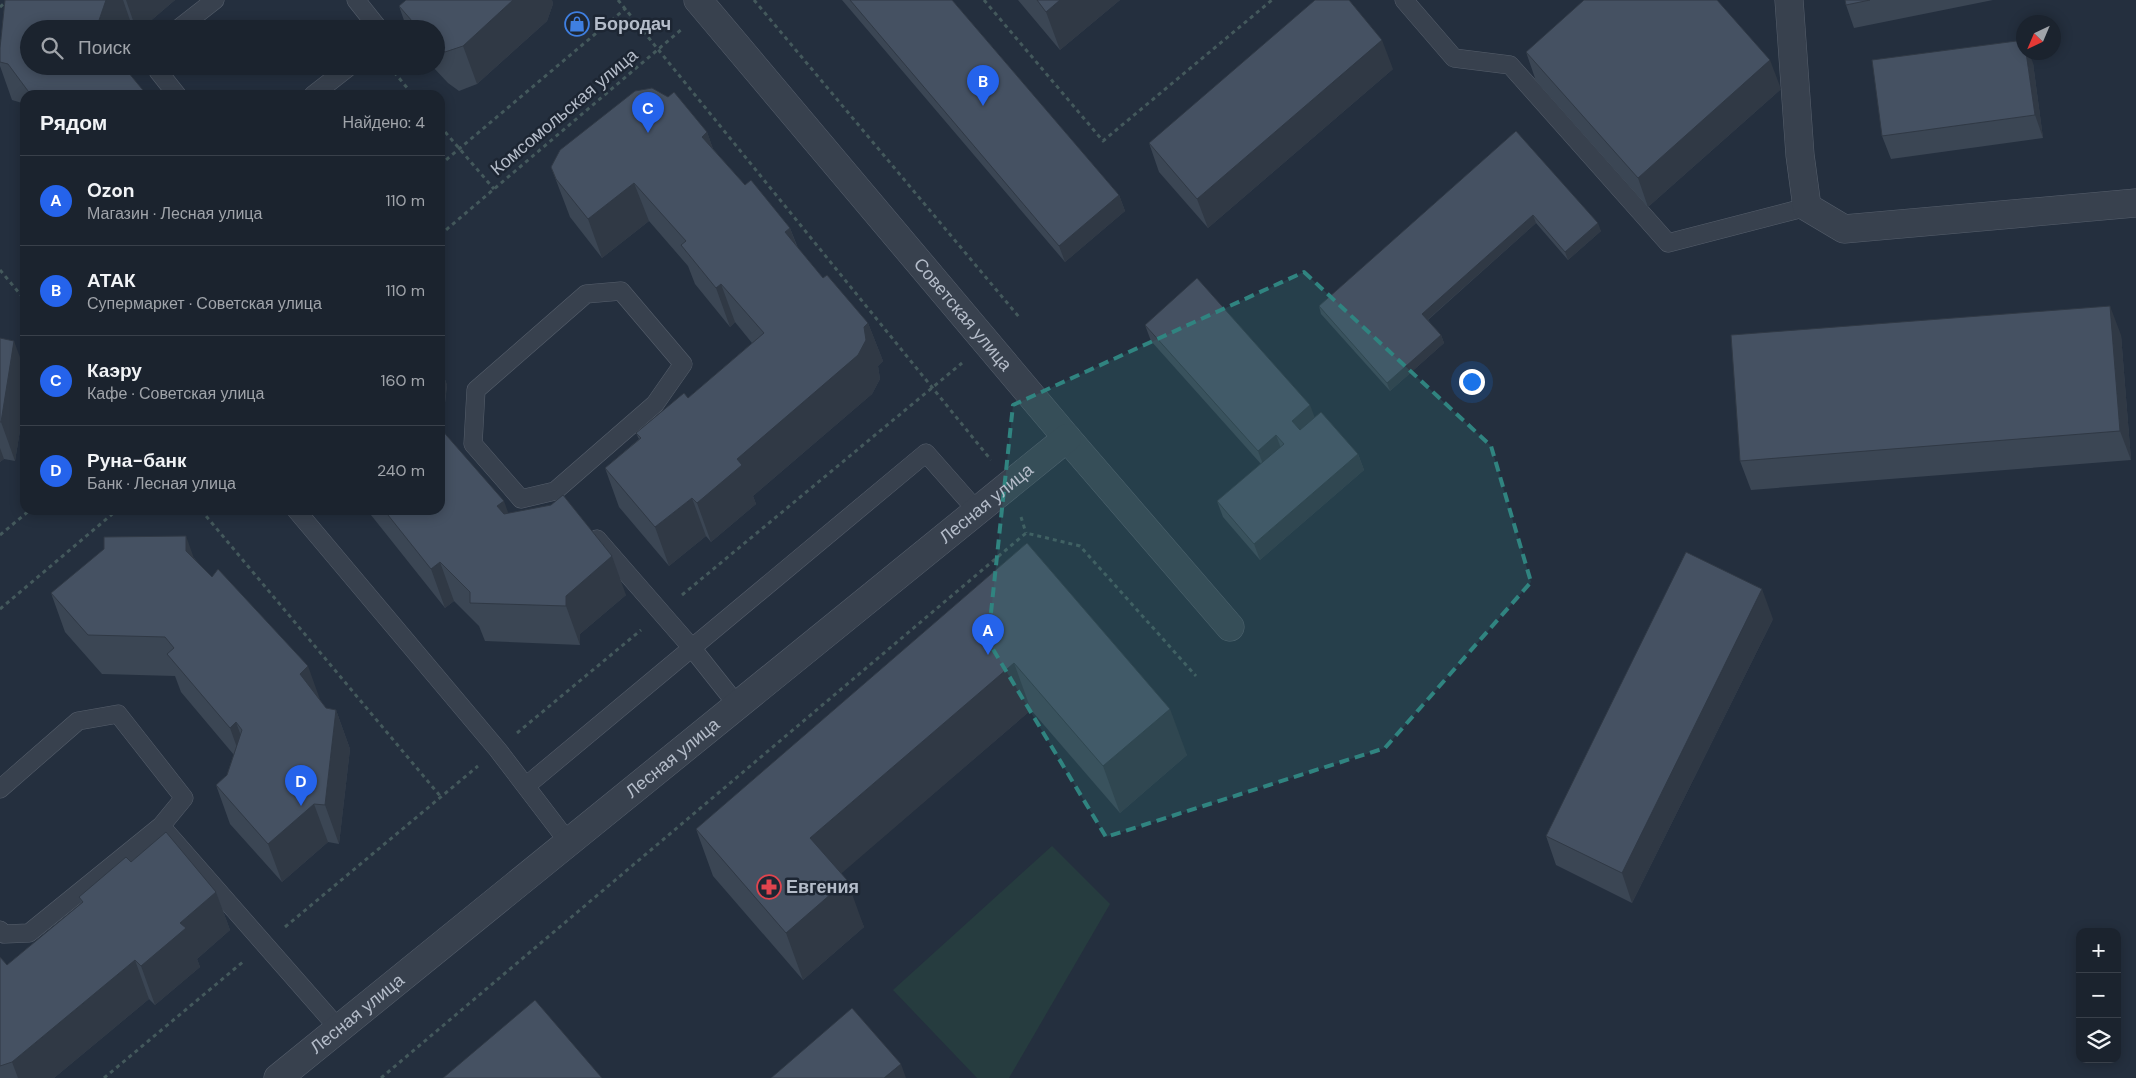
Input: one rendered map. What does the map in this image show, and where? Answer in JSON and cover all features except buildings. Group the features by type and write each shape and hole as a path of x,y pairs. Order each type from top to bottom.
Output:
{"street":[{"path":"1789,0 1800,155 1807,207 1844,229 2136,203"},
{"name":"Советская улица","path":"702,5 1067,438 1230,627"},
{"name":"Лесная улица","path":"278,1078 1012,485 1067,438"}],"lane":[{"path":"189,20 215,0"},
{"path":"356,0 372,20"},
{"path":"1404,0 1454,58 1510,65 1668,243 1807,207"},
{"path":"161,75 173,90"},
{"path":"319,90 339,75"},
{"path":"621,291 683,364 655,404 555,491 522,498 473,444 476,390 586,294 621,291"},
{"path":"526,786 926,453 978,512"},
{"path":"555,491 568,505"},
{"path":"300,515 498,750 569,842"},
{"path":"586,527 692,648 738,706"},
{"path":"0,789 78,721 118,714 184,798 161,826 29,933 4,934 0,930"},
{"path":"161,826 339,1029"}],"path":[{"path":"0,6 8,0"},
{"path":"618,0 1012,485 1026,533"},
{"path":"754,0 1019,317"},
{"path":"984,0 1103,141 1272,0"},
{"name":"Комсомольская улица","path":"445,231 658,50 702,5"},
{"path":"445,161 626,8"},
{"path":"396,75 409,90"},
{"path":"445,132 494,189"},
{"path":"0,270 20,294"},
{"path":"104,1078 931,387 987,343"},
{"path":"0,535 24,515"},
{"path":"0,609 111,515"},
{"path":"205,515 441,797"},
{"path":"1026,533 1080,546 1196,676"},
{"path":"381,1078 1026,533"}],"highlighted area":[{"path":"1304,272 1491,446 1531,582 1385,748 1106,837 988,641 1013,405"}],"green space":[{"path":"1052,846 1110,904 1009,1078 977,1078 893,990"}],"place":[{"name":"Бородач","path":"577,24"},
{"name":"АТАК","path":"983,106"},
{"name":"Каэру","path":"648,133"},
{"name":"Ozon","path":"988,655"},
{"name":"Руна-банк","path":"301,806"},
{"name":"Евгения","path":"769,887"}]}
